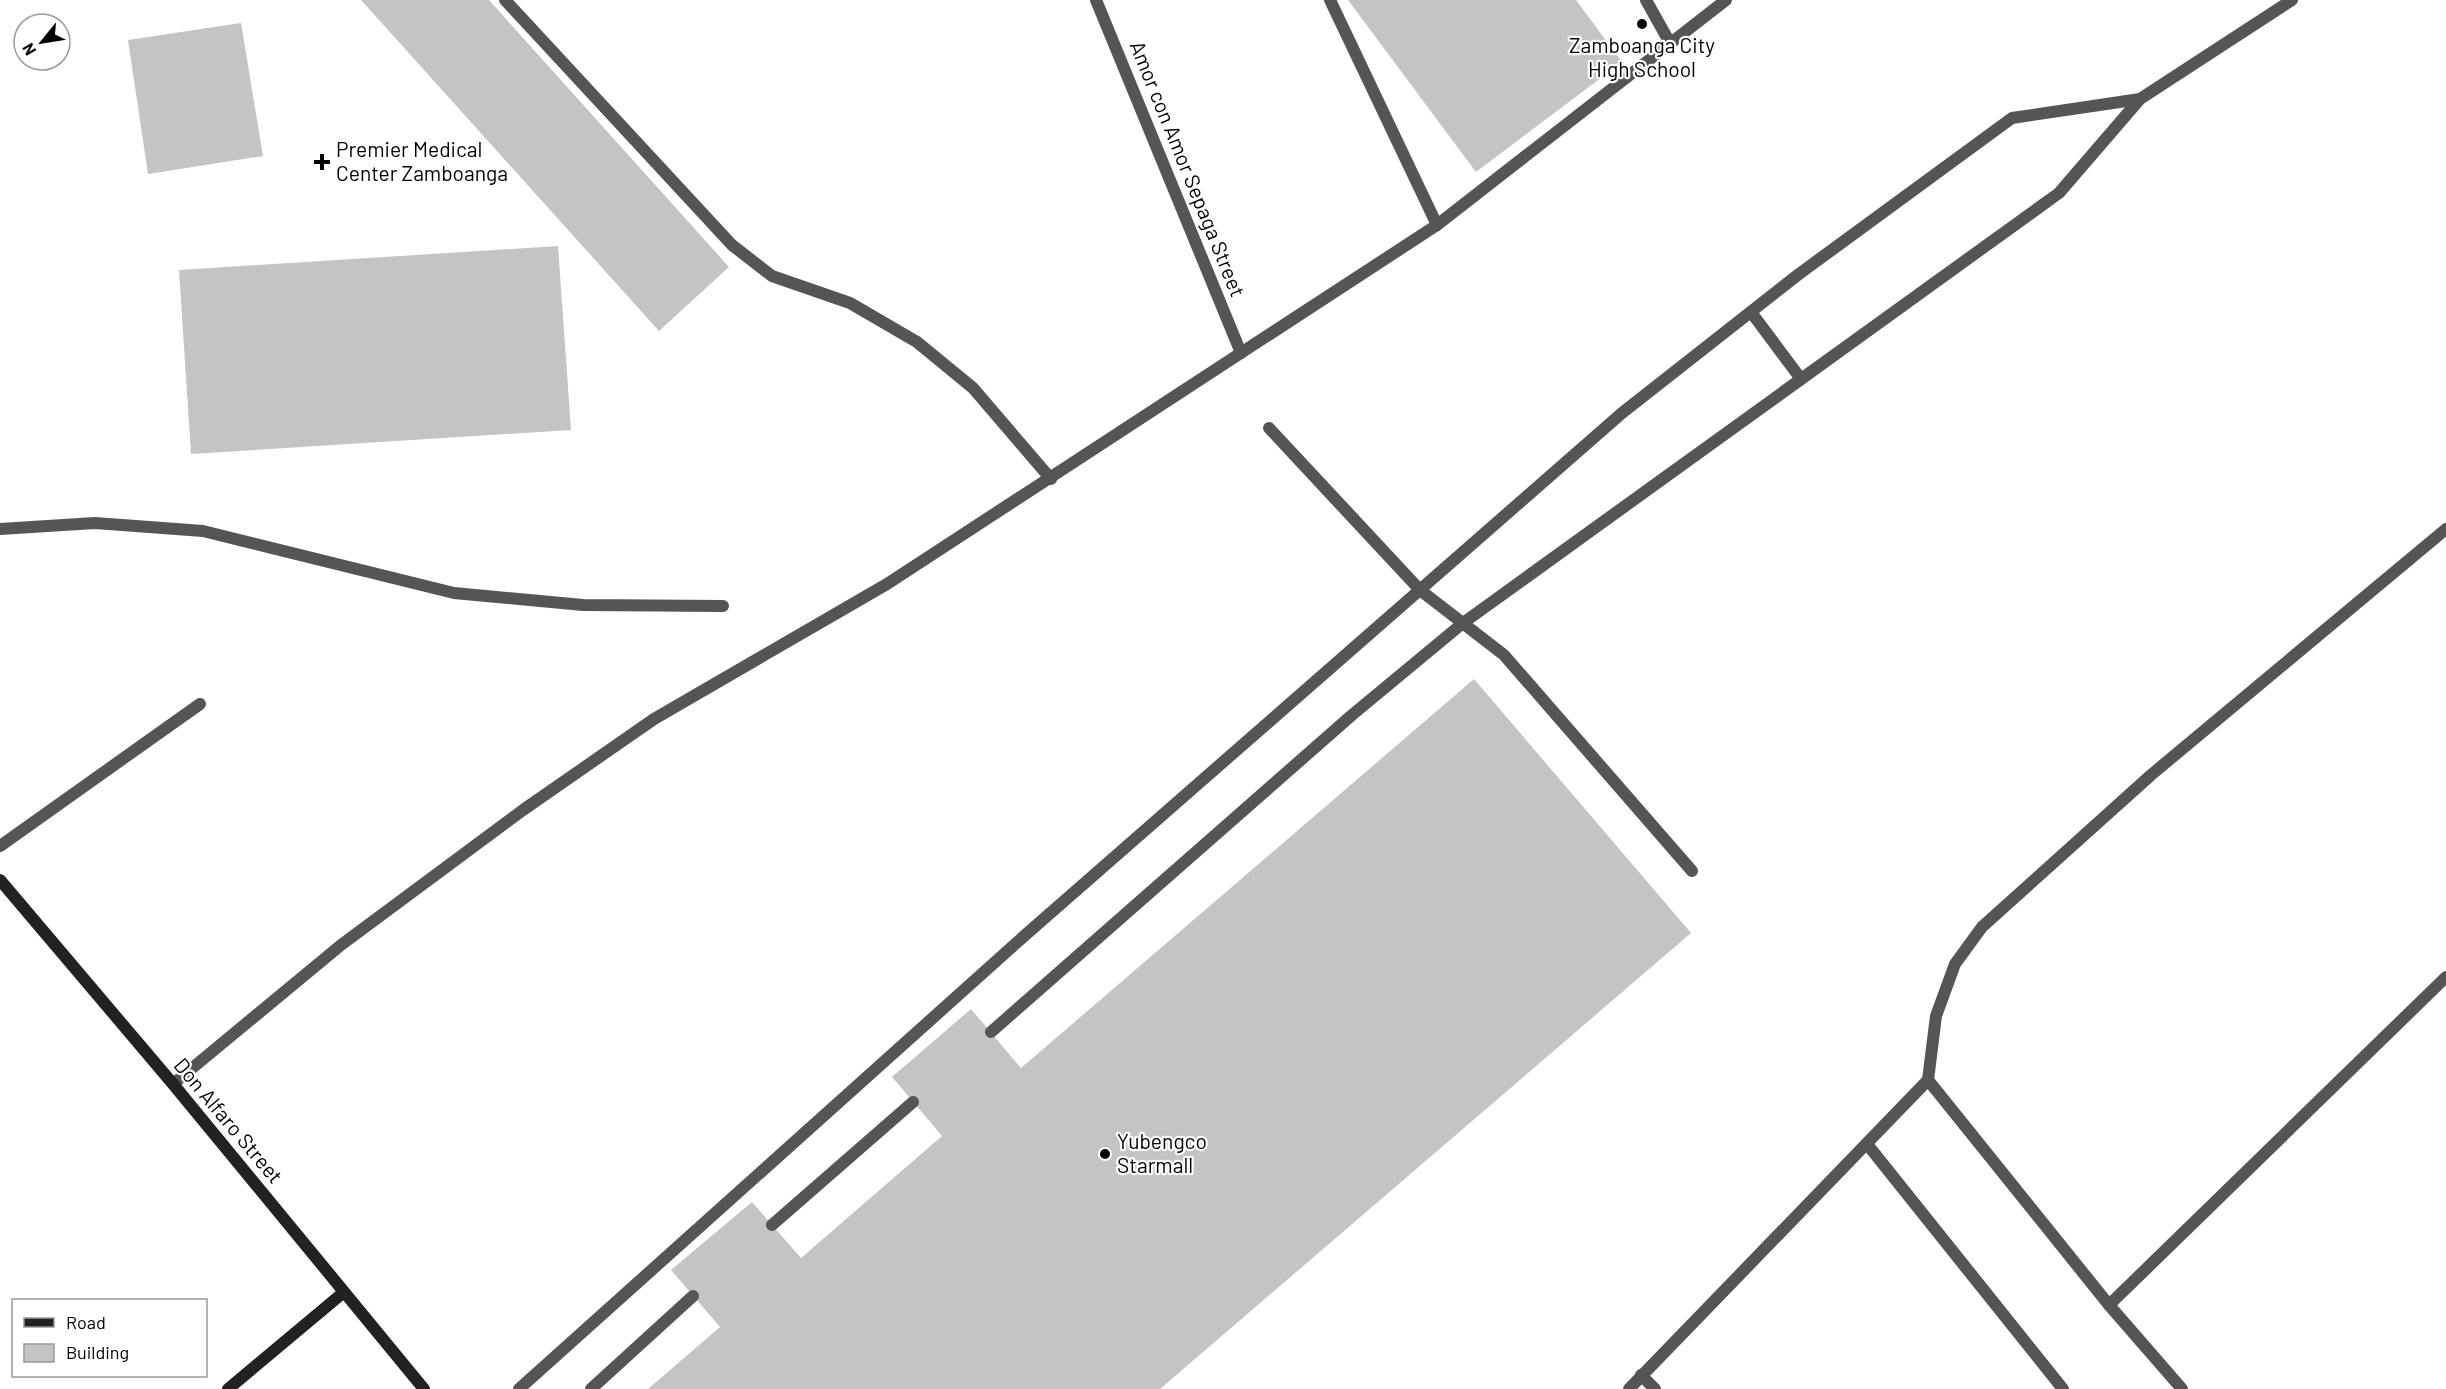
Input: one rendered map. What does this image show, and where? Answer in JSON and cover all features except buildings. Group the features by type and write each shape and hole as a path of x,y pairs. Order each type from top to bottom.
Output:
{"main road":[{"name":"Don Alfaro Street","path":"0,880 173,1084 424,1389"},
{"path":"228,1389 344,1292"}],"street":[{"path":"505,0 732,244 772,276 850,303 917,342 973,388 1051,479"},
{"name":"Amor con Amor Sepaga Street","path":"1096,0 1241,353"},
{"path":"1330,0 1437,225"},
{"path":"1646,0 1670,43"},
{"path":"173,1084 341,945 523,810 654,719 877,590 1051,479 1437,225 1726,0"},
{"path":"991,1032 1352,716 1463,623 2059,193 2140,99 2292,0"},
{"path":"519,1389 1014,945 1622,413 1799,274 2012,118 2140,99"},
{"path":"1751,312 1801,379"},
{"path":"1269,428 1420,590 1504,655 1692,871"},
{"path":"0,529 95,523 203,531 454,593 583,605 723,606"},
{"path":"1629,1389 1928,1080 1936,1016 1955,964 1982,927 2151,775 2446,529"},
{"path":"0,846 200,704"},
{"path":"2109,1305 2446,977"},
{"path":"1928,1080 2109,1305 2182,1389"},
{"path":"772,1225 913,1102"},
{"path":"1867,1144 2063,1389"},
{"path":"591,1389 693,1296"},
{"path":"1641,1376 1655,1389"}],"place":[{"name":"Zamboanga City High School","path":"1642,24"},
{"name":"Premier Medical Center Zamboanga","path":"322,162"},
{"name":"Yubengco Starmall","path":"1105,1154"}]}
